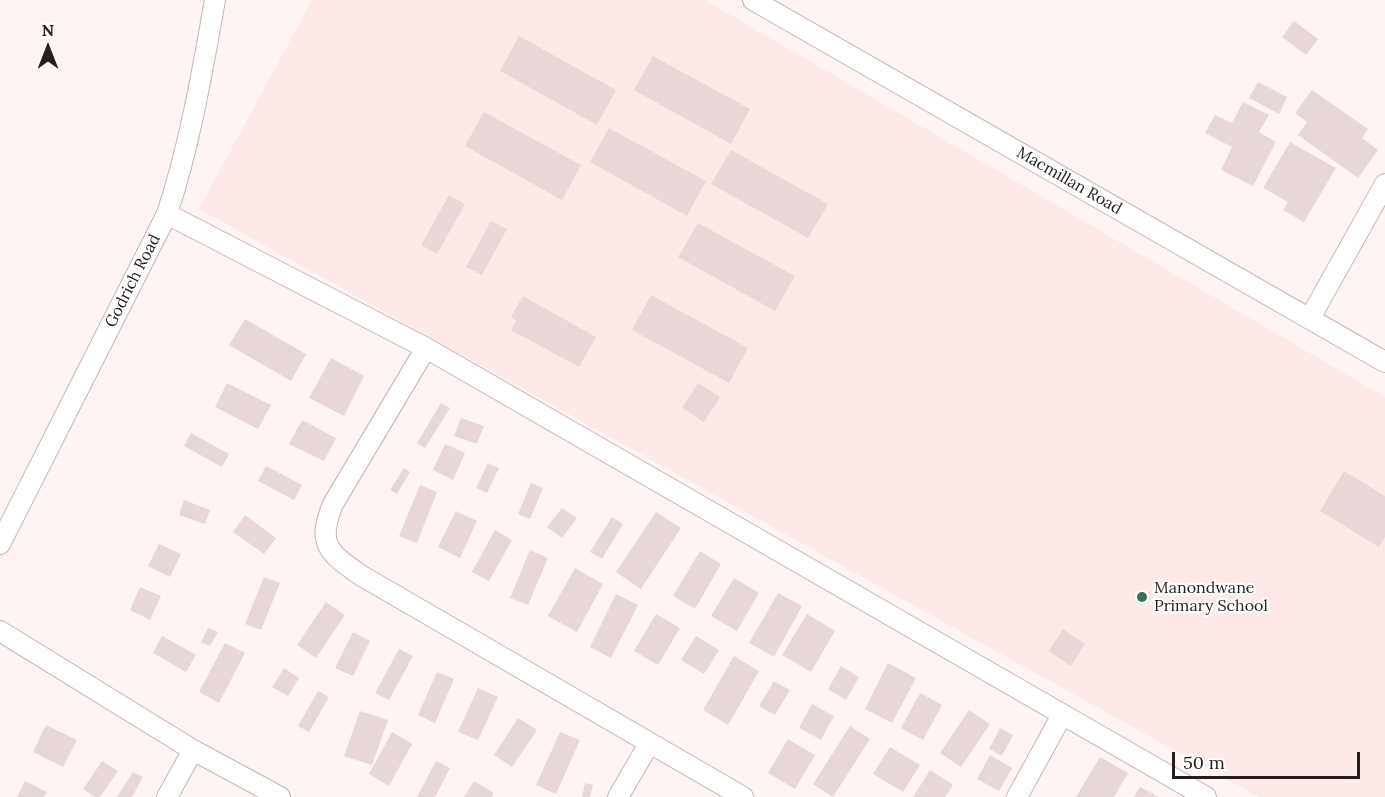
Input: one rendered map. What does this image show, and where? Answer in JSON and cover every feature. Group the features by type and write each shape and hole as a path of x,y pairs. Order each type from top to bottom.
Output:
{"street":[{"name":"Godrich Road","path":"0,544 167,214 194,119 215,0"},
{"name":"Macmillan Road","path":"753,0 1385,362"},
{"path":"1310,318 1385,184"},
{"path":"167,214 426,348 1206,797"},
{"path":"426,348 333,504 324,525 326,542 337,559 362,576 743,797"},
{"path":"0,631 193,750 280,797"},
{"path":"1017,797 1062,715"},
{"path":"618,797 649,744"},
{"path":"167,797 193,750"}],"shaded area":[{"name":"Manondwane Primary School","path":"312,0 705,0 1385,397 1385,797 1259,797 199,209"}],"building":[{"path":"1294,21 1318,39 1306,55 1282,37"},
{"path":"519,36 616,90 597,125 500,71"},
{"path":"653,56 750,109 731,144 634,90"},
{"path":"1258,82 1287,97 1279,114 1249,98"},
{"path":"1312,90 1368,129 1362,138 1378,150 1358,178 1298,135 1307,122 1295,113"},
{"path":"1243,102 1269,115 1259,132 1276,142 1253,186 1221,170 1232,147 1205,133 1215,115 1232,123"},
{"path":"484,112 581,165 562,200 465,146"},
{"path":"609,128 706,181 687,216 590,162"},
{"path":"1290,142 1336,168 1304,222 1283,210 1288,202 1263,188"},
{"path":"731,150 828,204 808,238 711,184"},
{"path":"449,195 465,204 437,254 421,245"},
{"path":"491,221 507,229 482,275 466,267"},
{"path":"698,223 795,276 775,311 678,257"},
{"path":"651,295 748,348 729,383 632,330"},
{"path":"523,296 596,337 579,367 511,330 516,320 511,317"},
{"path":"245,319 306,354 291,381 229,345"},
{"path":"331,358 364,376 344,416 309,398"},
{"path":"227,383 271,405 258,429 215,407"},
{"path":"698,383 720,397 704,422 682,408"},
{"path":"441,403 450,408 425,448 417,443"},
{"path":"461,418 484,426 477,444 454,436"},
{"path":"302,420 336,438 324,461 289,444"},
{"path":"191,433 229,454 222,467 184,446"},
{"path":"445,444 465,453 453,480 433,470"},
{"path":"488,463 499,468 487,493 476,488"},
{"path":"266,466 302,485 294,500 258,481"},
{"path":"404,468 410,472 397,494 390,490"},
{"path":"1344,471 1385,496 1385,537 1379,547 1320,511"},
{"path":"531,483 543,488 530,519 518,514"},
{"path":"420,485 437,492 417,543 399,536"},
{"path":"184,500 210,510 205,524 179,515"},
{"path":"562,508 577,518 562,538 547,527"},
{"path":"456,511 477,521 460,558 438,547"},
{"path":"656,512 681,528 641,589 616,572"},
{"path":"245,515 276,538 264,554 233,532"},
{"path":"612,517 623,524 602,559 590,552"},
{"path":"495,530 512,540 489,581 472,572"},
{"path":"159,544 181,554 170,577 148,566"},
{"path":"530,550 548,558 528,605 510,598"},
{"path":"700,551 721,564 695,609 673,596"},
{"path":"575,568 603,584 577,632 548,616"},
{"path":"264,577 280,583 261,630 245,624"},
{"path":"734,578 759,593 737,631 711,616"},
{"path":"140,587 161,596 150,620 130,610"},
{"path":"778,593 802,606 774,657 749,643"},
{"path":"616,594 638,605 611,658 590,647"},
{"path":"326,602 345,615 316,658 297,645"},
{"path":"656,614 680,628 658,665 634,651"},
{"path":"807,614 835,631 811,672 782,655"},
{"path":"208,628 218,632 210,646 201,642"},
{"path":"1063,629 1085,644 1071,666 1049,651"},
{"path":"353,632 370,641 353,676 335,668"},
{"path":"162,636 196,655 186,672 153,653"},
{"path":"696,636 719,650 704,674 681,660"},
{"path":"225,643 245,653 219,703 199,692"},
{"path":"399,649 413,656 389,700 375,693"},
{"path":"734,656 759,671 728,725 703,710"},
{"path":"888,663 916,678 892,723 865,709"},
{"path":"841,666 859,677 846,700 828,689"},
{"path":"284,668 299,678 288,696 272,687"},
{"path":"437,672 454,679 435,723 418,715"},
{"path":"774,681 790,690 775,715 759,706"},
{"path":"478,688 498,697 478,740 458,732"},
{"path":"318,691 329,697 309,732 298,726"},
{"path":"920,693 942,705 923,740 901,728"},
{"path":"812,704 834,716 821,740 799,728"},
{"path":"969,710 990,724 961,767 940,753"},
{"path":"360,711 388,720 372,765 344,756"},
{"path":"518,718 537,730 512,767 494,755"},
{"path":"46,725 77,740 63,767 33,752"},
{"path":"850,726 870,739 833,797 813,784"},
{"path":"1000,728 1013,735 1002,756 989,749"},
{"path":"392,732 412,744 389,786 369,774"},
{"path":"560,732 580,740 556,794 536,785"},
{"path":"788,739 815,755 795,789 768,773"},
{"path":"890,747 920,765 903,792 873,774"},
{"path":"990,755 1012,768 999,791 977,779"},
{"path":"1100,757 1128,773 1114,797 1076,797"},
{"path":"102,761 118,771 100,797 95,797 83,789"},
{"path":"436,761 450,768 435,797 417,797"},
{"path":"930,770 953,785 945,797 913,797"},
{"path":"133,772 143,777 132,797 117,797"},
{"path":"25,781 47,792 44,797 17,797"},
{"path":"474,781 494,793 491,797 464,797"},
{"path":"585,783 593,785 590,797 582,797"},
{"path":"1140,787 1159,797 1134,797"}],"place":[{"name":"Manondwane Primary School","path":"1142,597"}]}
